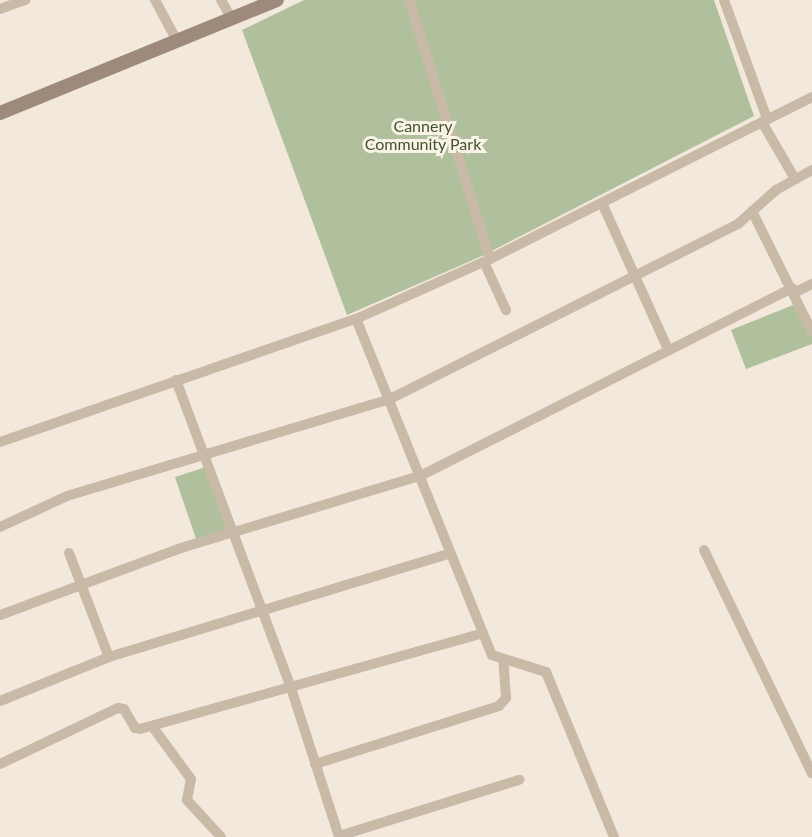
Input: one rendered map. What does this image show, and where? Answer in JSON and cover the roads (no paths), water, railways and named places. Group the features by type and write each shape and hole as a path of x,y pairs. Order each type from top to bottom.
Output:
{"main road":[{"path":"0,113 277,0"}],"street":[{"path":"0,9 25,0"},
{"path":"156,0 177,41"},
{"path":"221,0 232,19"},
{"path":"409,0 487,261 506,310"},
{"path":"724,0 765,121 795,179"},
{"path":"0,442 356,319 487,261 812,97"},
{"path":"0,527 67,496 203,458 388,400 738,224 795,179 812,170"},
{"path":"602,203 668,349"},
{"path":"752,211 812,332"},
{"path":"0,615 80,582 232,531 420,476 668,349 793,290 812,284"},
{"path":"356,319 483,633 489,653 546,672 614,837"},
{"path":"176,380 203,458 291,688 339,837 519,780"},
{"path":"704,550 812,773"},
{"path":"69,553 110,657"},
{"path":"0,701 110,657 451,553"},
{"path":"0,764 118,708 126,711 136,729 152,726 483,633"},
{"path":"315,764 499,706 506,698 503,659"},
{"path":"152,726 191,779 187,800 221,837"}],"park label":[{"name":"Cannery Community Park","path":"423,135"}]}
